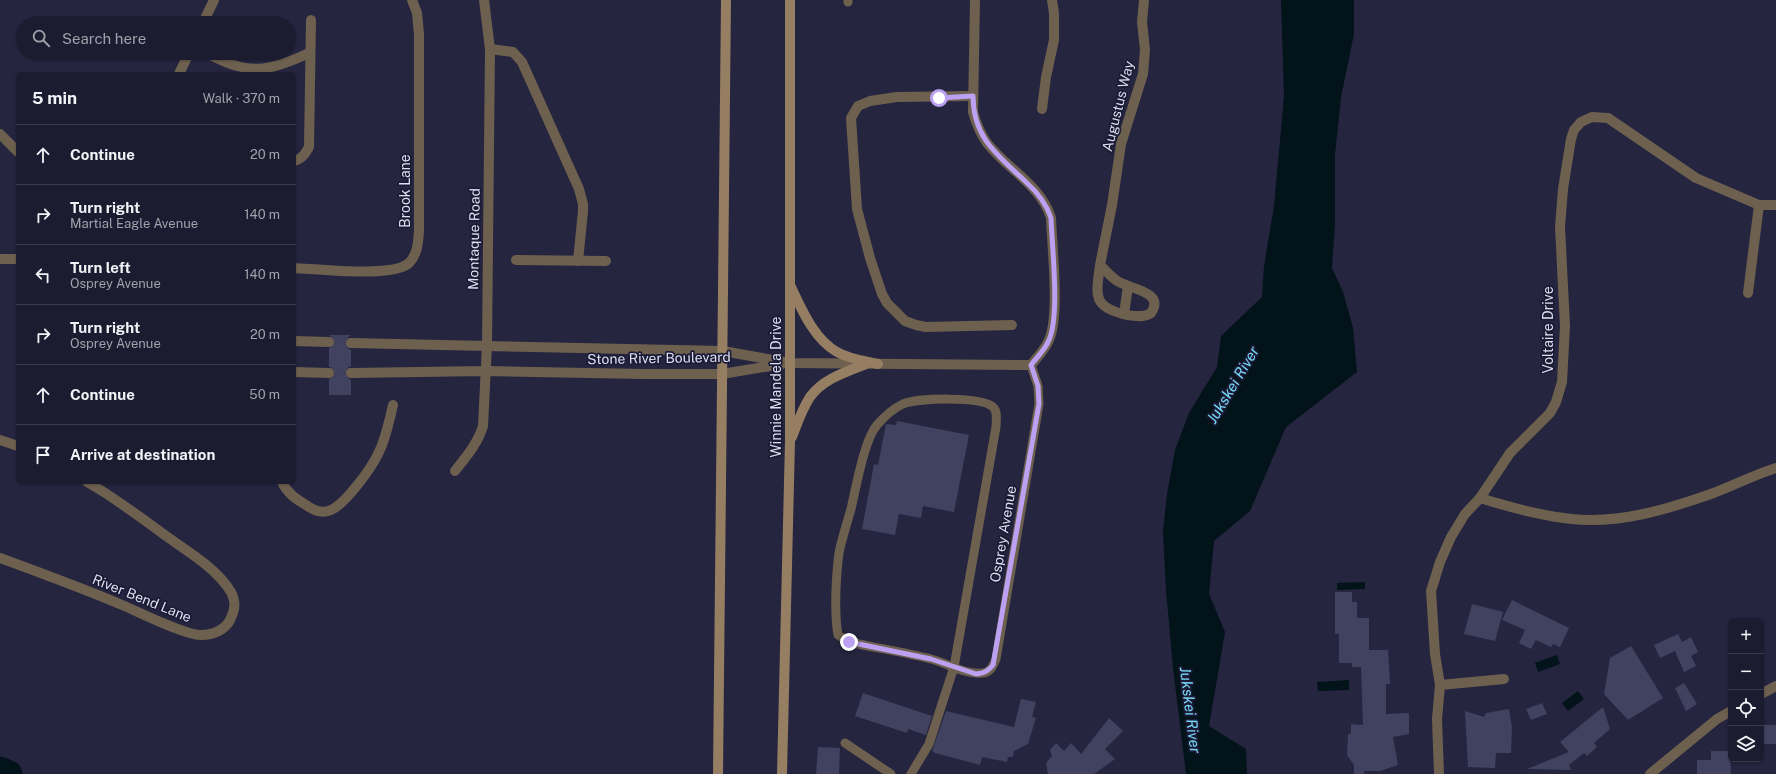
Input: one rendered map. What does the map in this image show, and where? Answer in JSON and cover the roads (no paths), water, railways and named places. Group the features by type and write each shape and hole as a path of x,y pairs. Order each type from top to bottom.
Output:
{"main road":[{"path":"718,774 726,0"},
{"name":"Winnie Mandela Drive","path":"782,774 790,441 790,0"},
{"path":"790,286 812,326 822,340 836,351 847,356 878,364"},
{"path":"790,441 806,405 816,390 830,380 866,364"}],"street":[{"path":"206,16 214,0"},
{"name":"Brook Lane","path":"296,268 370,271 390,270 409,264 414,257 418,247 419,34 417,13 412,0"},
{"name":"Montaque Road","path":"455,471 474,447 483,426 487,345 490,49 484,0"},
{"path":"790,363 1031,365 1044,350 1049,340 1055,316 1051,218 1048,207 1039,194 987,143 977,126 973,112 975,0"},
{"path":"1042,109 1046,77 1054,40 1054,14 1052,0"},
{"name":"Augustus Way","path":"1100,265 1118,281 1144,291 1150,295 1154,300 1154,306 1149,315 1142,316 1124,314 1106,308 1101,303 1097,288 1100,265 1112,205 1121,144 1144,74 1145,50 1142,22 1144,0"},
{"path":"296,161 300,160 305,155 309,147 309,53 311,20"},
{"path":"490,49 513,52 522,62 579,189 583,204 583,211 578,261"},
{"path":"296,58 309,53"},
{"path":"180,72 186,60"},
{"path":"220,60 232,66 261,72 292,60"},
{"path":"973,96 897,97 870,101 858,106 851,118 857,209 862,233 882,294 887,303 905,321 926,327 1012,325"},
{"name":"Voltaire Drive","path":"1439,774 1437,719 1440,685 1431,617 1431,591 1440,562 1465,514 1480,498 1510,453 1550,413 1556,402 1562,382 1565,326 1560,227 1563,189 1571,138 1574,130 1581,122 1592,117 1608,118 1696,178 1759,205 1776,205"},
{"path":"0,134 16,150"},
{"path":"1748,293 1759,205"},
{"path":"0,259 16,259"},
{"path":"516,260 606,261"},
{"path":"1124,314 1128,286"},
{"path":"296,341 329,342"},
{"name":"Stone River Boulevard","path":"351,343 723,351 790,363"},
{"name":"Stone River Boulevard","path":"351,373 486,372 722,374 790,363"},
{"path":"296,372 329,373"},
{"path":"284,484 294,497 314,511 324,512 332,510 341,503 369,471 386,434 393,405"},
{"path":"0,440 16,445"},
{"path":"1480,498 1510,507 1572,519 1615,519 1653,513 1708,495 1776,468"},
{"name":"River Bend Lane","path":"0,558 98,595 184,631 200,635 212,634 222,629 230,621 235,609 234,600 230,592 216,575 202,562 133,511 90,484"},
{"path":"1440,685 1504,678"},
{"path":"1764,692 1776,686"},
{"path":"1650,774 1717,719 1728,714"}],"lane":[{"name":"Osprey Avenue","path":"954,667 976,674 984,673 989,671 996,659 1039,404 1038,386 1031,365"},
{"path":"911,774 929,744 954,667 996,427 996,410 985,403 974,401 939,399 908,402 895,408 877,425 872,432 864,454 839,553 837,589 838,635 849,642 931,659 954,667"},
{"path":"845,743 892,774"}],"water":[{"path":"1281,0 1354,0 1354,34 1341,97 1335,155 1335,224 1332,268 1343,292 1353,328 1357,372 1286,427 1250,511 1214,541 1209,594 1225,632 1209,726 1246,749 1247,774 1186,774 1173,668 1166,590 1163,532 1167,494 1175,450 1189,413 1217,367 1221,336 1262,297 1264,266 1274,206 1284,96"},
{"path":"1365,582 1365,589 1337,590 1337,583"},
{"path":"1557,655 1560,664 1538,672 1535,663"},
{"path":"1349,680 1349,690 1318,691 1317,682"},
{"path":"1578,691 1584,699 1568,711 1562,703"}],"waterway":[{"name":"Jukskei River","path":"0,770 9,774"}],"tunnel":[{"path":"329,342 351,343"},
{"path":"329,373 351,373"}]}
